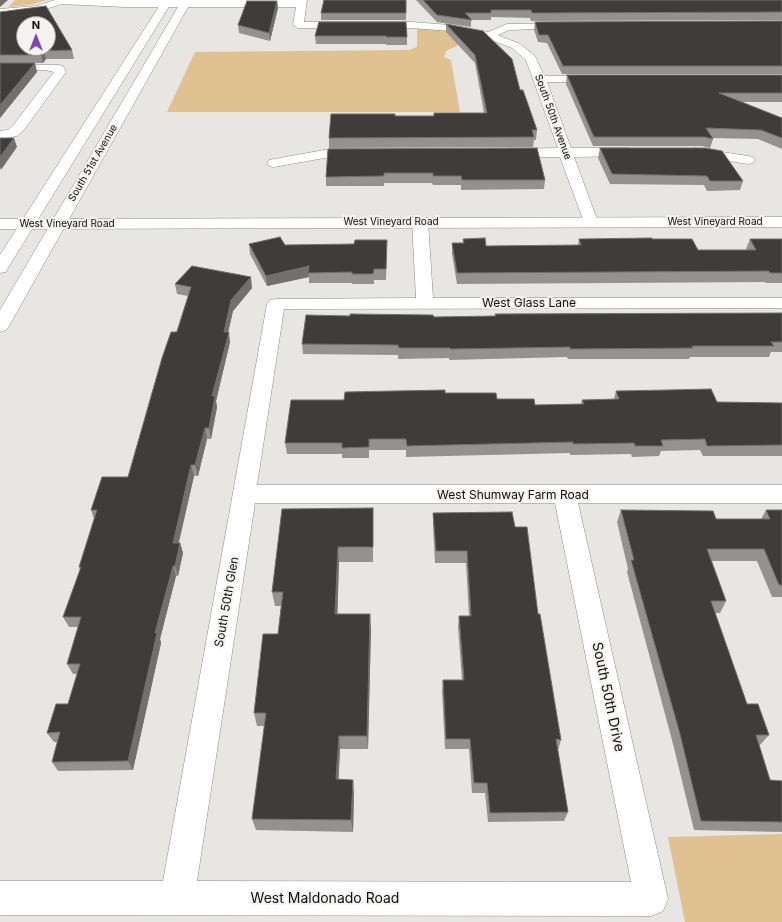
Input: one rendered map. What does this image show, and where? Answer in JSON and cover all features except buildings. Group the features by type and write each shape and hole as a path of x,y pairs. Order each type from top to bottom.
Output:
{"street":[{"path":"0,12 36,9 62,0 93,3 301,2"},
{"name":"South 51st Avenue","path":"0,268 167,2"},
{"name":"South 51st Avenue","path":"0,326 185,2"},
{"name":"South 50th Avenue","path":"301,2 298,25 412,25 450,28 489,35 516,46 531,58 540,79 590,222"},
{"path":"489,35 506,27 576,25"},
{"path":"0,67 59,68 60,72 19,127 6,134"},
{"path":"540,79 610,79"},
{"path":"495,153 641,152"},
{"path":"679,152 702,152 748,160"},
{"path":"274,163 330,153 370,153"},
{"path":"420,222 426,304"},
{"name":"West Vineyard Road","path":"0,224 782,222"},
{"name":"West Glass Lane","path":"276,304 782,303"},
{"name":"South 50th Glen","path":"176,899 276,304"},
{"name":"West Shumway Farm Road","path":"245,494 782,494"},
{"name":"South 50th Drive","path":"565,495 650,899"},
{"name":"West Maldonado Road","path":"0,898 650,899"}],"shaded area":[{"path":"15,0 47,0 30,5 8,7"},
{"path":"417,29 454,31 479,36 446,51 444,57 451,60 460,112 167,112 195,52 409,50 417,47"},
{"path":"782,834 782,922 685,922 668,837"}]}
